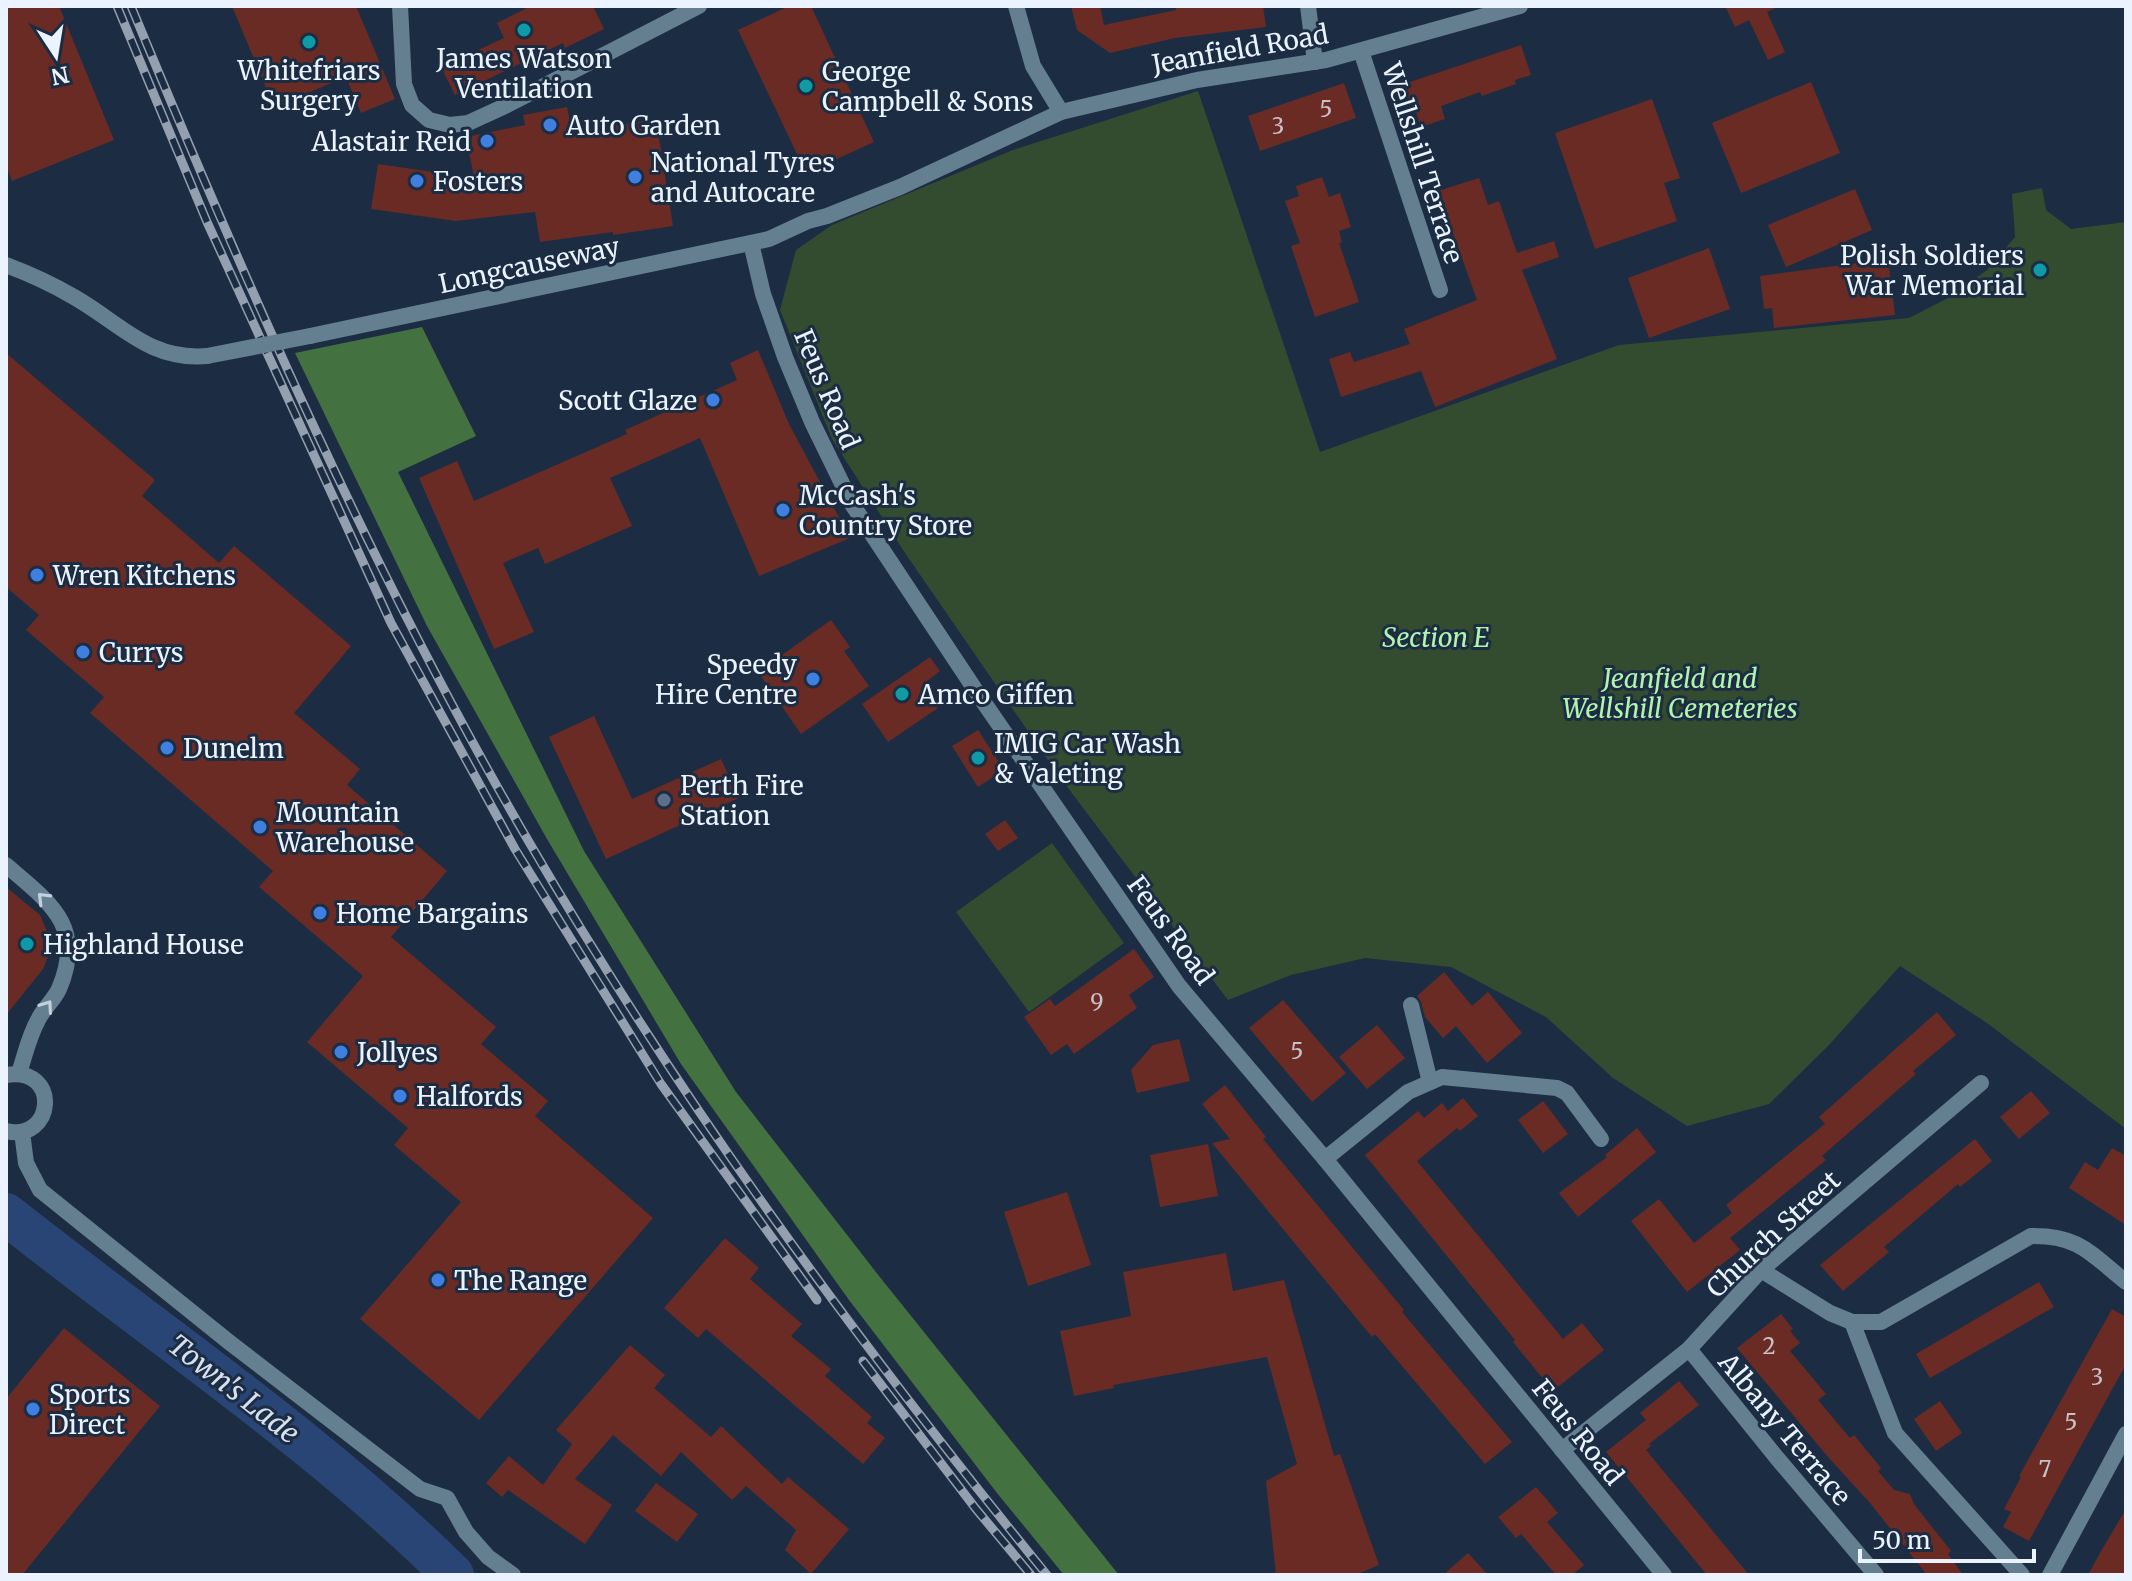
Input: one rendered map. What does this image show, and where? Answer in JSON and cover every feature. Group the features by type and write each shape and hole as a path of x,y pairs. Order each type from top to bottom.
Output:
{"street":[{"path":"400,6 404,84 412,105 429,120 450,125 468,123 699,6"},
{"path":"1016,6 1033,66 1061,112"},
{"path":"1308,6 1315,62"},
{"name":"Jeanfield Road","path":"1061,112 1197,80 1315,62 1520,6"},
{"name":"Wellshill Terrace","path":"1361,51 1440,290"},
{"name":"Longcauseway","path":"6,265 75,297 154,349 189,358 207,356 769,239 900,187 1061,112"},
{"name":"Feus Road","path":"751,243 763,294 785,357 852,504 969,682 1179,986 1325,1159 1664,1575"},
{"path":"6,865 48,902 62,920 69,939 69,961 58,992 38,1019 12,1074 38,1082 45,1097 43,1116 35,1126 14,1132 40,1190 229,1342 420,1489 447,1498 466,1532 488,1557 513,1575"},
{"path":"1411,1005 1430,1082"},
{"path":"1325,1159 1408,1092 1442,1077 1557,1088 1567,1093 1601,1139"},
{"name":"Church Street","path":"1562,1450 1689,1349 1761,1270 1981,1083"},
{"path":"1761,1270 1830,1313 1852,1322 1881,1322 2031,1236 2056,1236 2079,1244 2126,1282"},
{"path":"1852,1322 1895,1433 2022,1575"},
{"name":"Albany Terrace","path":"1689,1349 1876,1575"},
{"path":"2050,1575 2126,1434"}],"green space":[{"name":"Jeanfield and Wellshill Cemeteries","path":"1198,91 1320,452 1619,345 1909,318 1948,298 1987,270 2015,237 2012,194 2042,188 2046,210 2071,229 2126,222 2126,1129 1987,1023 1900,966 1828,1046 1769,1104 1687,1126 1613,1078 1546,1017 1451,967 1365,958 1291,975 1228,1000 1059,776 905,553 832,439 780,310 796,250 832,225 1013,150"},
{"path":"422,327 476,436 398,472 584,851 736,1092 1119,1575 1064,1575 849,1300 681,1064 547,839 427,626 295,353"},
{"path":"1052,843 1124,943 1029,1012 956,912"}],"building":[{"path":"6,6 59,6 114,140 12,181 6,165"},
{"name":"Whitefriars Surgery","path":"232,6 356,6 395,99 361,113 346,77 274,107"},
{"path":"531,6 593,6 604,29 565,48 563,43 455,95 441,67 504,38 497,23"},
{"name":"George Campbell & Sons","path":"789,6 811,6 874,142 806,173 738,30"},
{"path":"1071,6 1100,6 1104,25 1176,10 1176,6 1263,6 1266,27 1175,38 1110,53 1077,30"},
{"path":"1725,6 1780,6 1767,12 1785,52 1768,60 1749,20 1735,27"},
{"path":"1521,45 1531,75 1482,96 1480,92 1441,106 1445,119 1421,127 1416,112 1408,115 1398,86"},
{"path":"1811,82 1840,153 1741,193 1712,123"},
{"path":"1344,83 1356,118 1260,151 1248,116"},
{"path":"1652,99 1680,178 1664,183 1677,221 1595,249 1555,133"},
{"path":"567,107 572,132 656,119 673,226 540,242 535,212 456,221 371,209 378,164 474,178 466,137 525,125 523,115"},
{"path":"1322,177 1329,197 1340,193 1351,227 1339,231 1342,242 1339,243 1359,302 1315,317 1291,246 1300,243 1285,201 1299,196 1296,186"},
{"path":"1479,178 1488,205 1499,201 1517,253 1554,241 1559,257 1522,270 1557,359 1435,407 1421,371 1341,397 1329,359 1350,352 1354,362 1410,344 1404,329 1477,300 1438,191"},
{"path":"1855,189 1872,230 1786,267 1768,225"},
{"path":"1709,248 1730,309 1649,338 1628,278"},
{"path":"1888,259 1895,315 1774,328 1772,308 1764,309 1760,276"},
{"path":"758,350 789,424 850,538 759,576 700,438 610,478 632,526 545,564 538,548 503,563 534,632 494,649 419,478 457,461 474,501 627,434 625,430 737,380 730,363"},
{"path":"6,353 155,480 142,496 219,563 234,546 351,646 294,713 360,769 347,785 447,871 391,937 496,1027 481,1044 548,1101 535,1116 653,1218 479,1420 360,1319 461,1202 394,1145 408,1128 307,1042 363,976 259,887 273,871 90,713 104,697 26,630 39,615 6,587"},
{"name":"Speedy Hire Centre","path":"831,620 850,647 844,651 869,686 801,734 758,672"},
{"name":"Amco Giffen","path":"930,657 940,671 922,685 938,708 888,742 862,704"},
{"path":"594,716 632,799 721,759 739,798 606,859 549,737"},
{"name":"IMIG Car Wash & Valeting","path":"978,730 1004,770 978,787 952,746"},
{"path":"1005,820 1018,838 998,851 985,834"},
{"name":"Highland House","path":"6,887 40,915 48,934 49,954 43,969 6,1015"},
{"path":"1134,949 1154,977 1129,995 1137,1008 1074,1054 1067,1044 1051,1055 1024,1017 1050,999 1055,1006"},
{"path":"1444,972 1472,1006 1488,992 1522,1033 1487,1063 1456,1026 1443,1038 1425,1017 1417,996"},
{"path":"1283,1000 1346,1073 1312,1102 1249,1028"},
{"path":"1937,1012 1956,1035 1822,1156 1826,1160 1730,1238 1740,1250 1687,1292 1631,1221 1659,1199 1694,1243 1732,1213 1726,1205 1825,1124 1819,1117"},
{"path":"1377,1025 1405,1058 1367,1089 1339,1057"},
{"path":"1179,1039 1190,1081 1137,1093 1131,1070 1153,1045"},
{"path":"1225,1085 1266,1137 1263,1139 1404,1310 1402,1312 1512,1442 1485,1464 1375,1334 1372,1337 1212,1143 1230,1139 1202,1104"},
{"path":"2031,1091 2050,1113 2019,1139 2000,1117"},
{"path":"1463,1098 1478,1116 1460,1131 1457,1128 1417,1161 1563,1339 1582,1323 1604,1350 1553,1391 1365,1155 1418,1111 1424,1118 1442,1103 1448,1111"},
{"path":"1543,1101 1568,1134 1543,1153 1518,1120"},
{"path":"1637,1128 1656,1152 1578,1217 1559,1193 1607,1157 1605,1155"},
{"path":"1975,1139 1992,1161 1960,1187 1958,1184 1884,1247 1889,1252 1843,1291 1820,1265"},
{"path":"1208,1144 1218,1196 1160,1207 1150,1155"},
{"path":"2112,1148 2126,1156 2126,1225 2069,1188 2085,1162 2098,1170"},
{"path":"1067,1192 1091,1265 1028,1286 1004,1212"},
{"path":"725,1238 759,1268 750,1279 802,1324 791,1336 831,1369 825,1376 872,1417 867,1423 885,1438 863,1464 706,1329 698,1338 664,1308"},
{"path":"1226,1253 1233,1291 1284,1280 1334,1456 1340,1454 1379,1565 1355,1575 1276,1575 1266,1481 1297,1464 1267,1357 1113,1385 1114,1388 1074,1396 1060,1331 1131,1316 1123,1272"},
{"path":"2039,1282 2054,1307 1930,1378 1916,1354"},
{"path":"2112,1309 2126,1317 2126,1364 2029,1541 2003,1527 2011,1512 2004,1509 2019,1476"},
{"path":"1781,1314 1800,1343 1790,1351 1826,1394 1818,1400 1850,1438 1854,1435 1881,1468 1878,1471 1894,1490 1910,1494 1914,1504 1951,1551 1948,1554 1963,1575 1927,1575 1870,1503 1737,1348"},
{"path":"64,1328 160,1406 22,1575 6,1575 6,1399"},
{"path":"630,1345 665,1375 654,1388 711,1437 721,1426 782,1484 788,1477 849,1529 811,1574 785,1550 796,1530 746,1486 732,1500 681,1452 661,1476 613,1435 575,1479 612,1505 585,1544 508,1490 502,1497 486,1483 509,1456 543,1485 572,1444 556,1430"},
{"path":"1679,1381 1699,1405 1649,1444 1651,1446 1646,1450 1749,1575 1707,1575 1606,1452 1646,1420 1640,1413"},
{"path":"1940,1401 1962,1433 1936,1451 1914,1419"},
{"path":"656,1483 698,1514 677,1542 635,1511"},
{"path":"1536,1487 1558,1513 1547,1522 1584,1565 1572,1575 1556,1575 1521,1534 1516,1538 1498,1517"},
{"path":"2126,1509 2126,1575 2088,1575 2100,1553"},
{"path":"1468,1553 1488,1575 1443,1575"}],"waterway":[{"name":"Town's Lade","path":"6,1214 235,1388 347,1478 453,1575"}],"railway":[{"path":"117,6 207,222 391,623 515,849 661,1084 817,1300"},
{"path":"131,6 221,219 316,431 418,639 529,842 647,1033 774,1219 908,1399 1047,1575"},
{"path":"863,1361 976,1509 1031,1575"}],"place":[{"name":"James Watson Ventilation","path":"524,30"},
{"name":"Whitefriars Surgery","path":"309,42"},
{"name":"George Campbell & Sons","path":"806,86"},
{"name":"Auto Garden","path":"550,125"},
{"name":"Alastair Reid","path":"487,141"},
{"name":"National Tyres and Autocare","path":"635,177"},
{"name":"Fosters","path":"417,181"},
{"name":"Polish Soldiers War Memorial","path":"2040,270"},
{"name":"Scott Glaze","path":"713,400"},
{"name":"McCash's Country Store","path":"783,510"},
{"name":"Wren Kitchens","path":"37,575"},
{"name":"Currys","path":"83,652"},
{"name":"Speedy Hire Centre","path":"813,679"},
{"name":"Amco Giffen","path":"902,694"},
{"name":"Dunelm","path":"167,748"},
{"name":"IMIG Car Wash & Valeting","path":"978,758"},
{"name":"Perth Fire Station","path":"664,800"},
{"name":"Mountain Warehouse","path":"260,827"},
{"name":"Home Bargains","path":"320,913"},
{"name":"Highland House","path":"27,944"},
{"name":"Jollyes","path":"341,1052"},
{"name":"Halfords","path":"400,1096"},
{"name":"The Range","path":"438,1280"},
{"name":"Sports Direct","path":"33,1409"}],"park label":[{"name":"Section E","path":"1436,637"}]}
